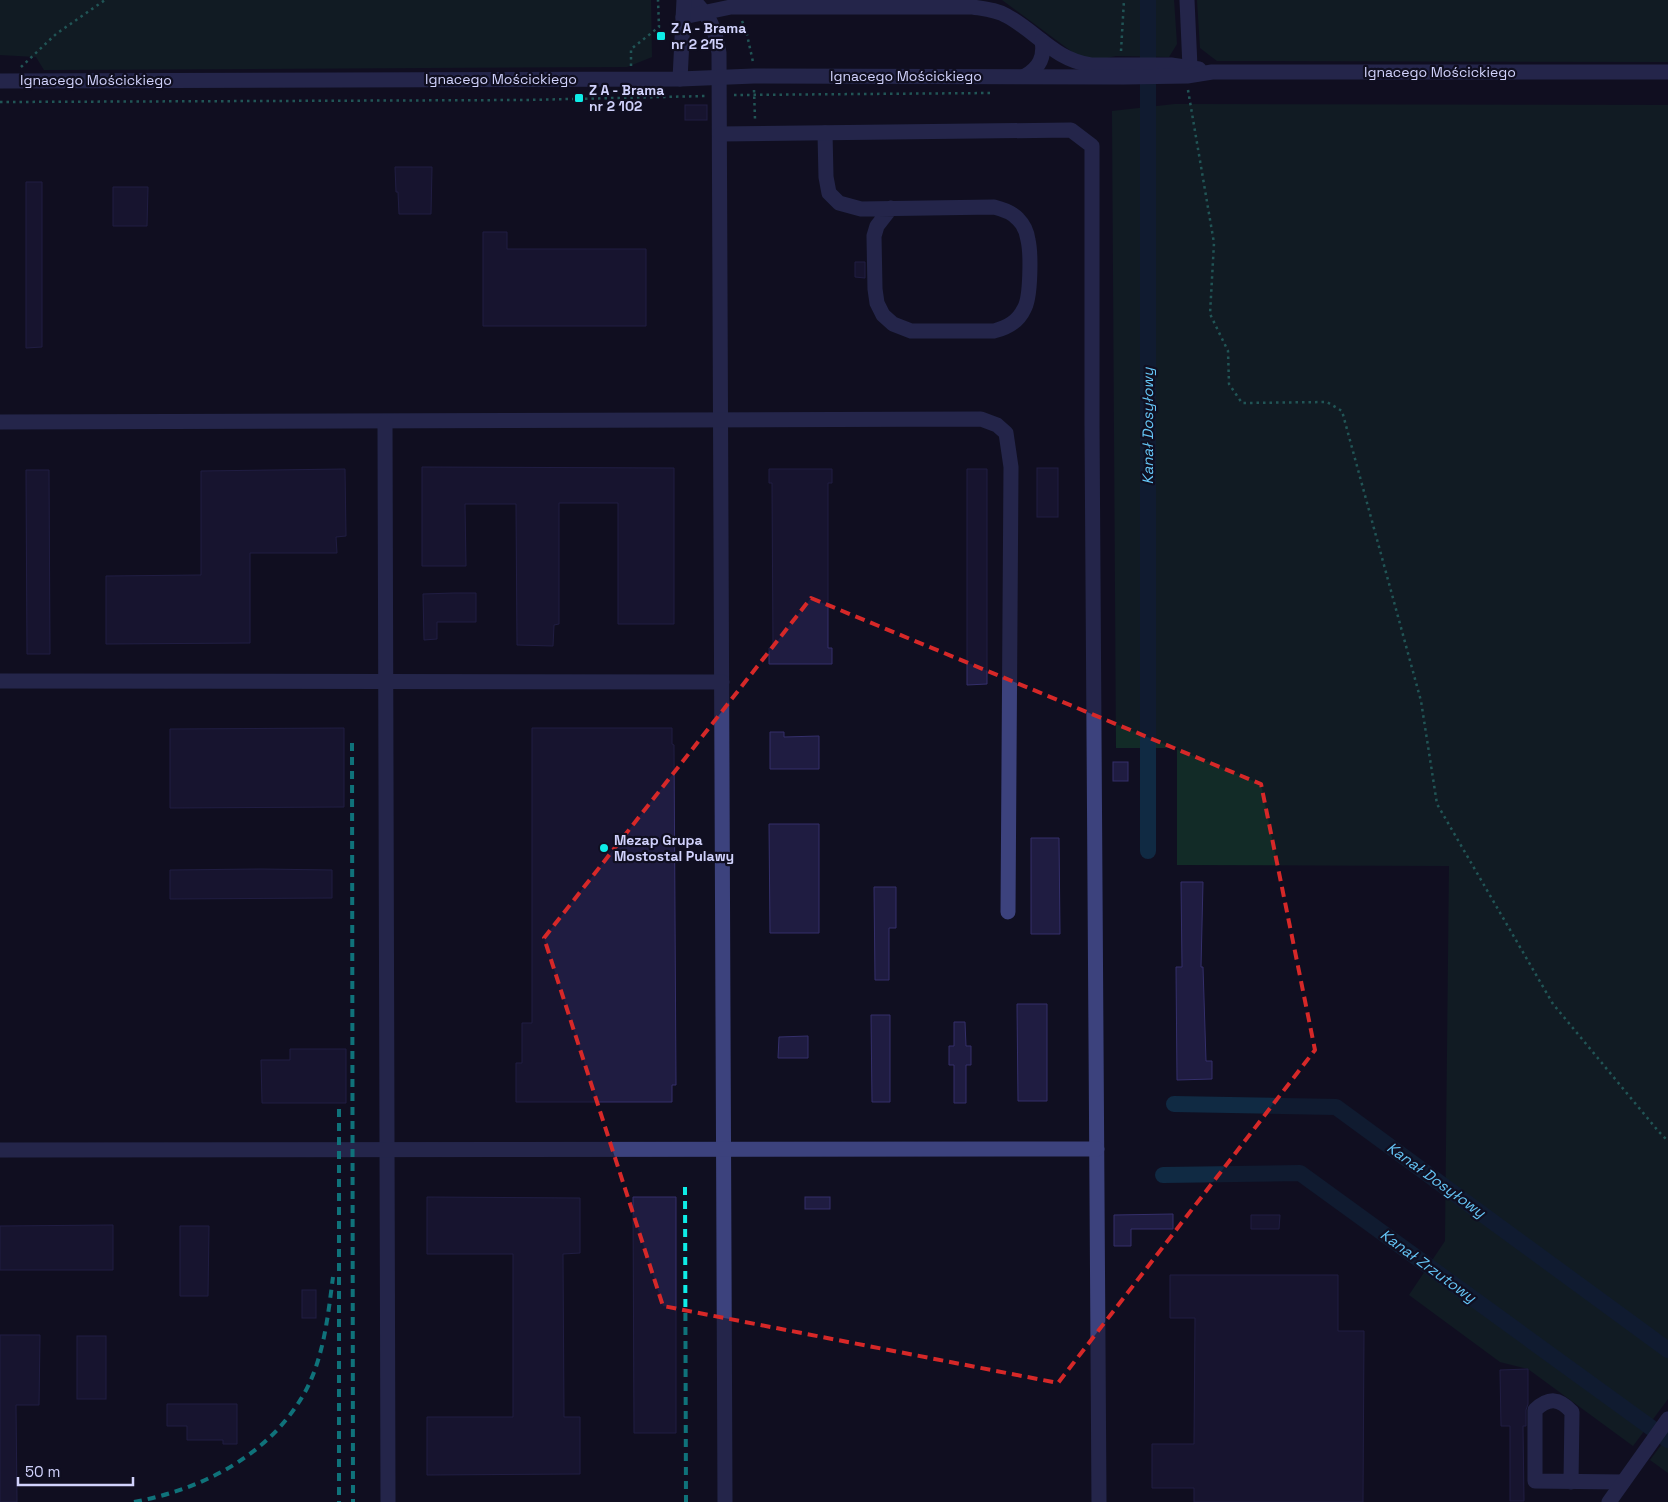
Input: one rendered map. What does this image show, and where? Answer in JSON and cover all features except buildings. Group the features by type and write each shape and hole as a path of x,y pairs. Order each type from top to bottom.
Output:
{"street":[{"path":"680,79 684,0"},
{"path":"694,0 704,12 715,31 719,53 720,76 724,1502"},
{"path":"1187,0 1189,72"},
{"name":"Ignacego Mościckiego","path":"683,17 731,7 786,4 983,8 1006,15 1069,60 1079,64 1123,69 1189,72 1668,72"},
{"path":"1025,76 1039,64 1042,56 1042,41"},
{"name":"Ignacego Mościckiego","path":"0,81 1025,76 1123,69"},
{"path":"720,134 1071,130 1092,146 1099,1502"},
{"path":"825,133 826,177 829,193 839,203 861,209 891,208 994,207 1016,216 1024,226 1028,239 1029,254 1028,299 1024,310 1016,321 1007,328 994,331 911,331 893,324 883,315 877,303 875,289 874,236 877,226 891,208"},
{"path":"0,422 981,419 997,425 1006,433 1011,467 1008,912"},
{"path":"385,422 388,1502"},
{"path":"0,682 722,682"},
{"path":"0,1150 1097,1149"},
{"path":"1571,1482 1572,1412 1564,1402 1552,1400 1542,1404 1535,1410 1535,1482 1571,1482 1623,1482"},
{"path":"1609,1502 1668,1419"}],"path":[{"path":"18,69 56,34 105,0"},
{"path":"631,71 631,49 659,27 658,0"},
{"path":"1123,69 1124,0"},
{"path":"731,7 740,16 746,30 754,68 755,112"},
{"path":"1189,72 1188,92 1214,243 1210,314 1228,351 1229,384 1242,403 1327,402 1342,411 1421,701 1437,804 1553,1004 1659,1132 1668,1140"},
{"path":"0,102 526,100 754,95 999,93"}],"highlighted area":[{"path":"811,598 1261,784 1315,1050 1058,1383 663,1306 544,938"}],"green space":[{"path":"0,0 651,0 652,57 627,67 44,70 36,57 0,55"},
{"path":"1002,0 1174,0 1177,44 1169,57 1116,56 1097,60 1075,54"},
{"path":"1197,0 1668,0 1668,62 1217,61 1200,48"},
{"path":"1175,104 1668,105 1668,1399 1633,1446 1528,1369 1500,1362 1409,1295 1445,1241 1449,866 1177,865 1177,748 1116,748 1112,111"},
{"path":"1668,1436 1668,1473 1650,1460"}],"waterway":[{"name":"Kanał Dosyłowy","path":"1148,0 1148,851"},
{"name":"Kanał Dosyłowy","path":"1174,1104 1336,1107 1668,1350"},
{"name":"Kanał Zrzutowy","path":"1163,1175 1300,1173 1668,1440"}],"railway":[{"path":"352,743 353,1502"},
{"path":"339,1109 339,1502"},
{"path":"685,1187 686,1502"},
{"path":"134,1502 160,1496 209,1478 232,1466 254,1451 273,1434 305,1392 317,1365 324,1336 333,1277"}],"place":[{"name":"Z A - Brama nr 2 215","path":"661,36"},
{"name":"Z A - Brama nr 2 102","path":"579,98"},
{"name":"Mezap Grupa Mostostal Pulawy","path":"604,848"}]}
